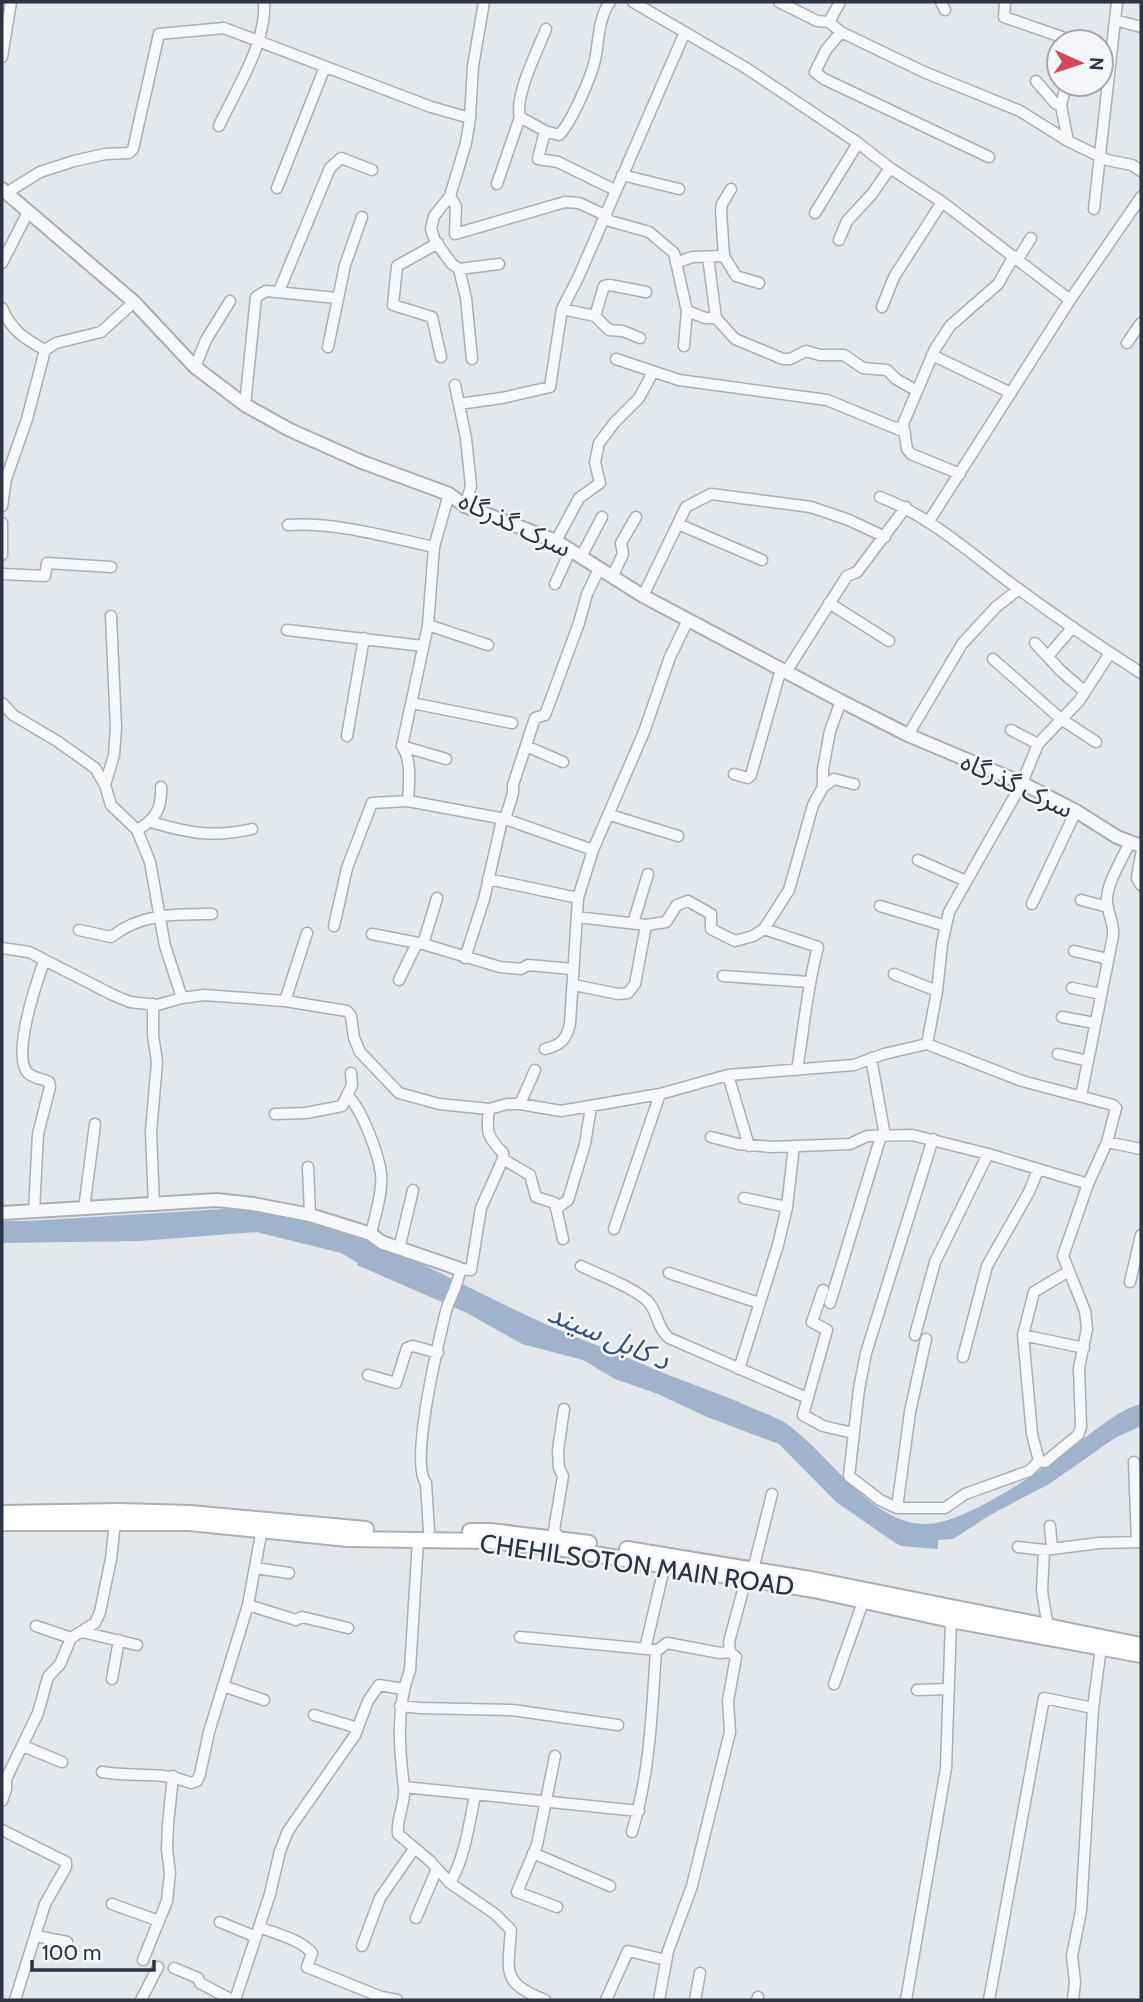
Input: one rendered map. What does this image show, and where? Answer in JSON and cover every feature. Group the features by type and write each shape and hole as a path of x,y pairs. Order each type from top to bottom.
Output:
{"main road":[{"name":"CHEHILSOTON MAIN ROAD","path":"2,1513 190,1513 558,1548 750,1575 816,1580 1141,1645"},
{"name":"CHEHILSOTON MAIN ROAD","path":"2,1523 189,1522 348,1539 490,1531 559,1538 750,1575 951,1620 1141,1655"}],"street":[{"path":"2,57 12,2"},
{"path":"219,126 259,41 265,20 264,2"},
{"path":"472,359 466,298 459,269 435,241 431,229 434,216 450,196 466,143 473,66 484,2"},
{"path":"520,117 545,131 562,134 588,81 595,61 599,31 610,2"},
{"path":"634,2 746,68 858,143 942,202 1070,300"},
{"path":"779,2 817,21 829,22 841,32 924,72 1020,111 1068,141 1107,160 1132,165 1141,171"},
{"path":"829,22 840,2"},
{"path":"1005,2 1004,17 1045,31"},
{"path":"1113,28 1117,2"},
{"path":"1115,20 1141,27"},
{"path":"4,191 40,172 105,154 129,153 133,149 159,34 224,28 431,107 470,118"},
{"path":"497,184 520,117 518,105 521,95 546,29"},
{"path":"459,404 550,387 562,309 685,32"},
{"path":"841,32 826,50 815,72 824,79 989,157"},
{"path":"277,188 325,67"},
{"path":"1035,81 1061,106"},
{"path":"1063,98 1061,106 1068,141"},
{"path":"1094,209 1101,156 1104,98"},
{"path":"545,131 538,159 558,162 615,190"},
{"path":"815,213 858,143"},
{"path":"279,291 334,164 341,158 372,170"},
{"path":"839,240 847,221 872,194 890,168"},
{"path":"622,175 680,189"},
{"path":"731,189 721,211 724,256 736,276 759,283"},
{"name":"سرک گذرگاه","path":"4,191 134,302 195,367 245,405 290,430 362,462 449,494 465,506 556,541 643,596 783,671 908,735 1022,783 1135,844"},
{"path":"450,196 456,206 455,234 565,202 579,203 605,215 610,221 649,232 674,253 687,312 684,346"},
{"path":"929,522 1070,300 1141,197"},
{"path":"882,307 894,277 942,202"},
{"path":"2,263 28,212"},
{"path":"328,347 345,265 362,217"},
{"path":"960,474 911,454 907,449 903,424 932,355 950,326 998,284 1031,238"},
{"path":"438,243 397,266 393,305 432,317 442,357"},
{"path":"676,263 692,257 724,256"},
{"path":"708,257 716,318 735,339 783,359 790,359 806,351 820,355 844,355 863,368 887,370 916,391"},
{"path":"459,269 499,264"},
{"path":"595,316 604,286 646,292"},
{"path":"245,405 256,297 266,291 279,291 337,298"},
{"path":"195,367 206,340 230,301"},
{"path":"45,350 67,340 101,332 134,302"},
{"path":"2,308 8,323 21,337 45,350"},
{"path":"562,309 595,316 609,330 622,331 639,338"},
{"path":"687,312 705,318 716,318"},
{"path":"1127,343 1141,323"},
{"path":"2,506 6,479 27,419 45,350"},
{"path":"932,355 1011,393"},
{"path":"617,359 679,380 827,400 905,432"},
{"path":"556,541 579,498 600,483 595,462 599,443 639,398 653,372"},
{"path":"455,385 466,438 471,486 465,506"},
{"path":"408,801 409,777 406,752 402,746 428,625 434,548 449,494"},
{"path":"643,596 686,507 711,494 811,507 849,520 885,537"},
{"path":"880,497 905,507 929,522 1019,589 1141,673"},
{"path":"734,774 748,778 751,775 783,671 847,576 857,572 905,507"},
{"path":"555,584 602,517"},
{"path":"613,575 623,554 621,543 636,517"},
{"path":"2,523 2,555"},
{"path":"678,524 762,560"},
{"path":"288,525 337,527 434,548"},
{"path":"2,574 45,576 47,563 111,567"},
{"path":"465,958 482,906 513,785 535,718 545,715 587,594 600,569"},
{"path":"908,735 962,644 996,607 1019,589"},
{"path":"829,603 889,641"},
{"path":"105,785 114,755 116,728 111,616"},
{"path":"545,1049 555,1046 567,1035 574,985 578,898 593,850 644,732 670,657 688,620"},
{"path":"428,625 488,645"},
{"path":"1048,656 1073,627"},
{"path":"287,630 423,646"},
{"path":"347,736 364,638"},
{"path":"1035,643 1084,691"},
{"path":"927,1044 949,912 1022,783 1038,744 1079,701 1110,653"},
{"path":"993,659 1061,719 1096,742"},
{"path":"823,787 823,769 830,731 841,701"},
{"path":"412,703 512,723"},
{"path":"2,704 13,715 95,768 105,785 111,806 136,830 150,862 165,946 182,998"},
{"path":"1011,730 1038,744"},
{"path":"402,746 446,759"},
{"path":"526,746 563,762"},
{"path":"577,917 646,925 666,922 677,905 688,901 711,914 711,929 734,941 753,936 764,929 789,890 813,806 823,787 834,779 854,784"},
{"path":"136,830 151,822 162,795 162,787"},
{"path":"334,926 347,868 372,803 408,801 504,820 593,850"},
{"path":"1032,904 1076,811"},
{"path":"610,815 678,836"},
{"path":"151,822 181,831 213,835 252,829"},
{"path":"1081,1096 1114,924 1108,907 1109,892 1135,844"},
{"path":"1141,854 1138,877 1141,885"},
{"path":"918,860 966,881"},
{"path":"633,923 648,874"},
{"path":"488,880 578,898"},
{"path":"399,981 420,943 437,898"},
{"path":"1082,900 1108,907"},
{"path":"880,906 946,926"},
{"path":"79,930 111,937 137,921 160,915 212,914"},
{"path":"574,985 618,994 628,993 635,984 646,925"},
{"path":"764,929 818,947 809,982 806,1022 797,1070"},
{"path":"285,1001 307,933"},
{"path":"372,934 420,943 465,958 521,970 528,965 573,969"},
{"path":"2,948 29,952 130,1002 153,1004 204,995 285,1001 350,1013 354,1038 360,1052 399,1093 439,1104 489,1109 520,1104 561,1111 660,1094 728,1075 854,1065 927,1044 1022,1081 1113,1105 1116,1108 1107,1142 1088,1184 1063,1256 1085,1311 1087,1329 1079,1368 1081,1427 1078,1435 1045,1462 1039,1461"},
{"path":"1074,951 1108,960"},
{"path":"34,1211 38,1134 50,1087 49,1082 29,1075 22,1055 30,1000 44,961"},
{"path":"894,974 937,991"},
{"path":"723,976 809,982"},
{"path":"1072,988 1101,994"},
{"path":"153,1004 153,1035 157,1062 151,1132 154,1205"},
{"path":"1062,1017 1095,1023"},
{"path":"1058,1054 1088,1061"},
{"path":"830,1303 883,1136 871,1058"},
{"path":"520,1104 536,1070"},
{"path":"275,1114 306,1113 342,1106 352,1085 351,1073"},
{"path":"728,1075 749,1146"},
{"path":"614,1229 660,1094"},
{"path":"348,1096 356,1103 381,1173 372,1234"},
{"path":"556,1209 568,1200 585,1144 591,1107"},
{"path":"2,1213 217,1200 253,1204 310,1215 372,1234 381,1242 459,1274 471,1270 481,1208 503,1159 503,1153 490,1140 486,1130 489,1109"},
{"path":"84,1209 95,1124"},
{"path":"711,1137 749,1146 794,1146 850,1144 867,1136 912,1135 1088,1184"},
{"path":"933,1139 877,1313 861,1377 849,1476 880,1500 897,1508 946,1508 965,1494 1029,1471 1039,1461"},
{"path":"1107,1142 1141,1149"},
{"path":"739,1369 778,1245 787,1207 794,1146"},
{"path":"915,1335 935,1262 988,1154"},
{"path":"503,1159 530,1175 536,1197 555,1203 563,1238"},
{"path":"307,1167 310,1215"},
{"path":"963,1357 987,1266 1029,1192 1038,1170"},
{"path":"399,1249 413,1190"},
{"path":"744,1198 787,1207"},
{"path":"1130,1282 1141,1235"},
{"path":"582,1266 633,1291 650,1303 663,1333 669,1338 805,1398"},
{"path":"1039,1461 1030,1424 1023,1335 1034,1292 1069,1271"},
{"path":"669,1273 759,1303"},
{"path":"459,1274 447,1308 424,1414 420,1463 422,1479 426,1483 423,1536 411,1623 410,1670 400,1706 405,1797 397,1831 401,1838 450,1883 508,1926 508,1968 514,1984 519,1989 545,2000"},
{"path":"823,1290 812,1322 827,1330 803,1415 823,1426 853,1433"},
{"path":"1023,1335 1084,1348"},
{"path":"897,1508 910,1412 926,1339"},
{"path":"368,1375 396,1384 407,1348 413,1346 438,1353"},
{"path":"559,1538 554,1530 563,1476 559,1468 558,1450 564,1409"},
{"path":"1018,1547 1048,1549 1139,1542 1133,1462"},
{"path":"659,2000 666,1960 692,1886 730,1732 728,1701 736,1657 730,1652 729,1642 772,1493"},
{"path":"2,1801 6,1789 4,1778 38,1713 48,1677 60,1664 71,1638 95,1623 100,1612 111,1559 115,1522"},
{"path":"1048,1628 1042,1591 1050,1525"},
{"path":"102,1772 119,1775 151,1773 173,1776 191,1783 197,1781 209,1732 248,1605 262,1529"},
{"path":"632,1832 645,1780 652,1718 650,1650 665,1564"},
{"path":"256,1568 289,1573"},
{"path":"834,1684 864,1599"},
{"path":"248,1605 296,1620 302,1617 348,1628"},
{"path":"906,2000 946,1768 951,1620"},
{"path":"36,1626 71,1638"},
{"path":"82,1632 137,1645"},
{"path":"520,1637 650,1650 658,1650 667,1643 720,1653 730,1652"},
{"path":"112,1679 119,1640"},
{"path":"1073,2000 1075,1982 1072,1956 1081,1911 1093,1708 1101,1647"},
{"path":"174,1968 198,1978 200,1983 233,2000 270,1894 280,1851 288,1831 358,1728 368,1701 379,1685 403,1689"},
{"path":"223,1686 264,1700"},
{"path":"917,1689 949,1689"},
{"path":"989,2000 1044,1698 1093,1708"},
{"path":"400,1706 512,1710 618,1725"},
{"path":"314,1715 358,1728"},
{"path":"23,1746 62,1762"},
{"path":"555,1756 537,1845 517,1892 557,1907"},
{"path":"142,1960 167,1900 170,1873 167,1849 173,1776"},
{"path":"404,1787 639,1811"},
{"path":"450,1883 462,1854 475,1796"},
{"path":"2,1830 66,1863 65,1871 49,1893 15,2000"},
{"path":"362,1946 380,1898 415,1849"},
{"path":"533,1853 610,1886"},
{"path":"416,1918 437,1869"},
{"path":"113,1904 159,1922"},
{"path":"220,1922 290,1939 310,1949 312,1953 307,1967 381,1997 397,2000"},
{"path":"36,1936 67,1942"},
{"path":"606,2000 628,1951 666,1960"},
{"path":"141,2000 158,1967"},
{"path":"695,2000 700,1973"}],"water":[{"path":"241,1208 317,1223 354,1235 544,1324 776,1418 800,1435 868,1500 887,1513 907,1521 927,1524 944,1521 985,1504 1030,1477 1118,1414 1141,1404 1141,1426 1115,1438 1049,1484 990,1515 953,1539 938,1540 938,1549 901,1546 836,1502 779,1444 615,1379 583,1360 522,1344 467,1313 357,1265 358,1263 341,1253 256,1232 140,1241 2,1243 2,1221"}],"water label":[{"name":"د کابل سيند","path":"609,1336"}]}
